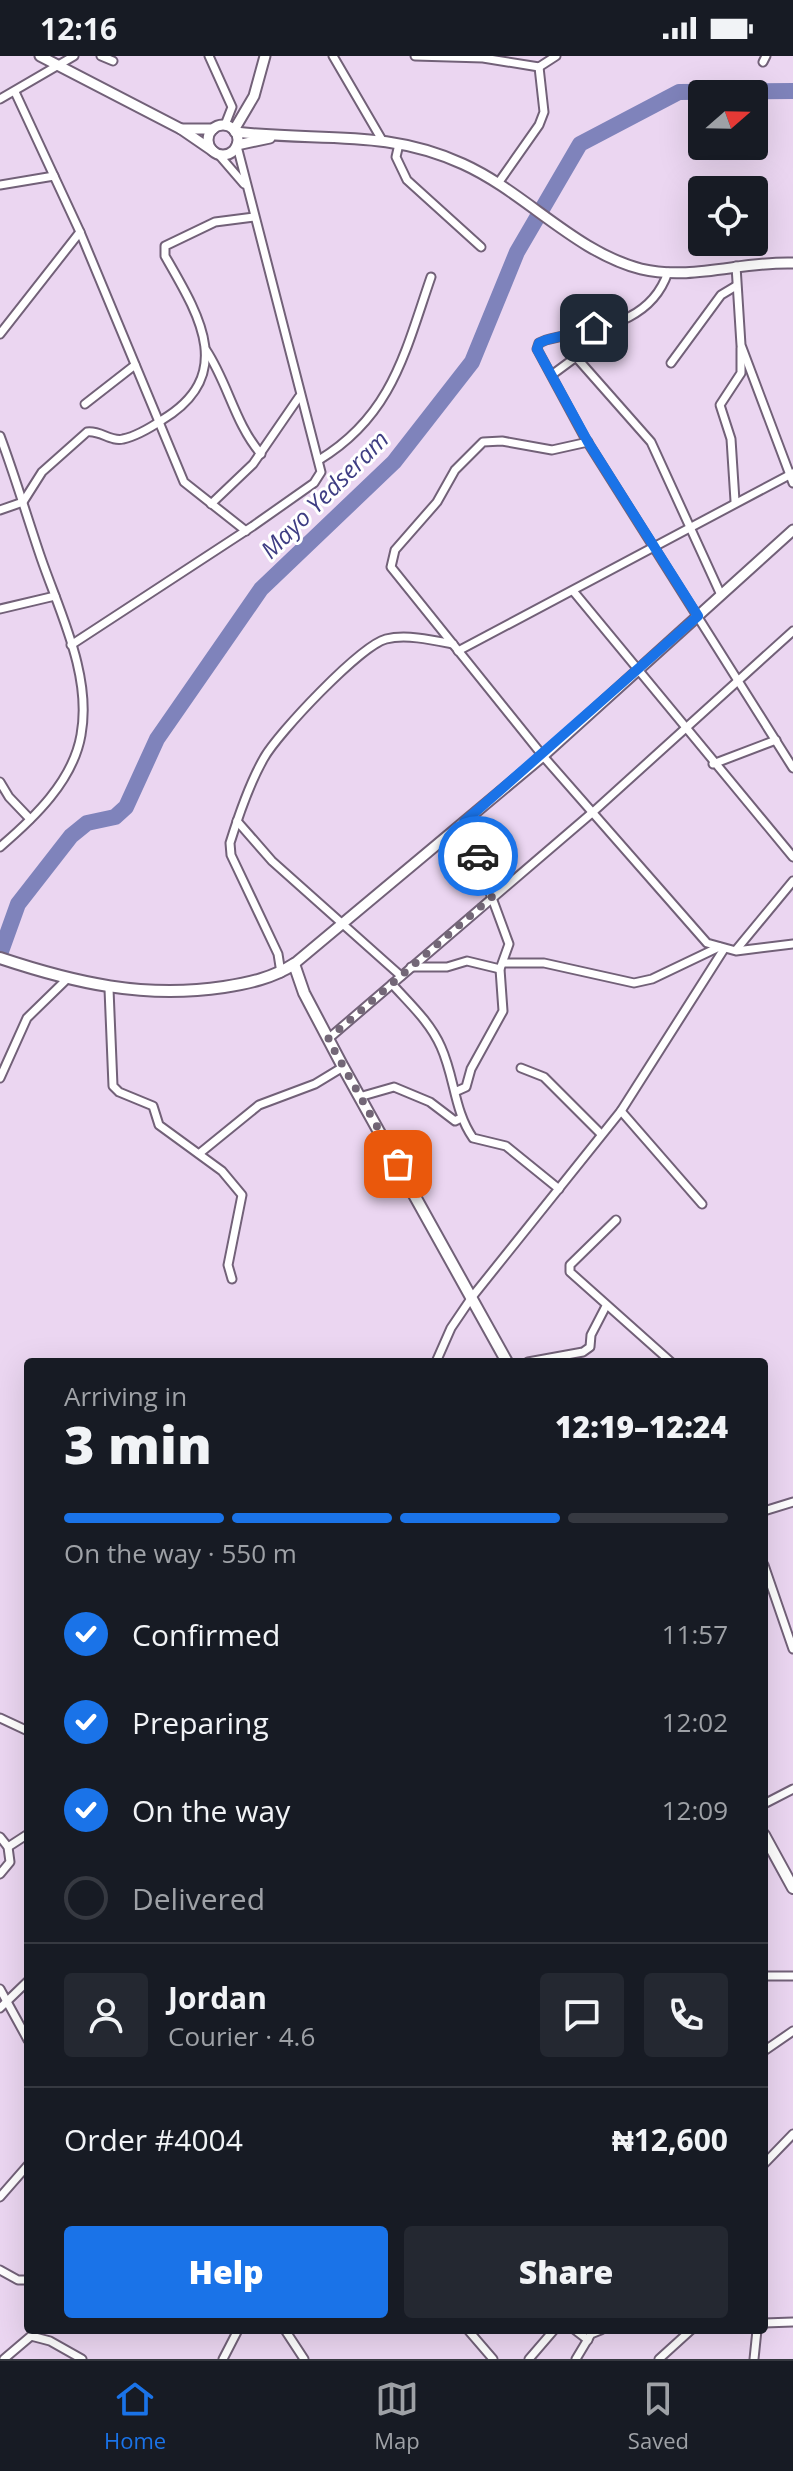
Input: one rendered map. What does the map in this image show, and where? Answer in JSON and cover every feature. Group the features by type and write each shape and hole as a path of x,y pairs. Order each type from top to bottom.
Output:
{"main road":[{"path":"0,958 109,989 186,992 235,985 281,973 294,964 304,993 359,1097 505,1358"},
{"path":"281,973 304,993"},
{"path":"768,1842 793,1888"}],"street":[{"path":"40,56 181,129 216,153 244,184"},
{"path":"0,99 74,56"},
{"path":"101,56 113,61"},
{"path":"71,645 246,531 314,483 321,472 244,184 231,129 232,107 209,56"},
{"path":"231,129 254,96 265,56"},
{"path":"333,56 382,140"},
{"path":"415,56 483,58 539,67 556,56"},
{"path":"499,182 539,125 544,112 539,67"},
{"path":"15,92 80,232 184,482 246,531"},
{"path":"181,129 231,129 270,138"},
{"path":"213,129 209,137 216,153"},
{"path":"216,153 229,154 237,146 270,138 338,135 382,140 439,154 499,182 617,261 668,272 793,263"},
{"path":"399,144 396,157 407,180 481,247"},
{"path":"0,185 54,176"},
{"path":"0,510 23,502 42,472 87,432 123,439 180,410 201,386 206,366 198,316 165,256 165,246 215,222 254,217"},
{"path":"0,334 80,232"},
{"path":"735,501 731,439 720,405 741,373 736,266"},
{"path":"668,272 661,293 631,318 539,343 537,349 588,442 793,768"},
{"path":"319,460 364,423 391,388 431,277"},
{"path":"671,363 721,295 736,286"},
{"path":"741,345 793,483"},
{"path":"204,349 222,377 250,441 261,454"},
{"path":"553,374 573,358 586,366 651,442 721,595"},
{"path":"85,404 135,365"},
{"path":"211,504 261,454 299,397"},
{"path":"0,436 71,645 83,712 81,736 71,766 55,792 0,847"},
{"path":"588,442 552,450 502,441 483,442 455,470 437,502 395,550 391,567 543,756 698,934 722,948 736,951 793,944"},
{"path":"281,973 278,954 231,855 230,843 265,755 287,727 364,653 383,639 396,637 455,647 574,592 653,544 790,474"},
{"path":"278,954 294,964 346,923 543,756 793,530"},
{"path":"574,592 713,764 793,857"},
{"path":"1,607 55,596"},
{"path":"328,1039 593,812 741,682 793,631"},
{"path":"713,764 776,740"},
{"path":"0,782 9,797 30,819"},
{"path":"237,821 272,861 346,923 401,976"},
{"path":"457,1091 466,1087 471,1069 503,1011 502,966 508,938 464,822"},
{"path":"736,951 793,881"},
{"path":"411,967 447,967 467,961 502,966 544,963 634,983 652,979 722,948"},
{"path":"438,1358 451,1328 472,1297 621,1111 722,948"},
{"path":"0,1078 27,1018 67,979"},
{"path":"392,984 428,1023 457,1091 459,1119 473,1138 506,1146 559,1189"},
{"path":"109,989 113,1086 119,1092 153,1106 159,1125 222,1171 242,1195 228,1265 232,1279"},
{"path":"200,1153 259,1105 315,1084 343,1067"},
{"path":"521,1068 544,1077 601,1134"},
{"path":"359,1097 394,1087 430,1102 455,1121 459,1119"},
{"path":"621,1111 702,1204"},
{"path":"616,1220 570,1265 575,1279 666,1358"},
{"path":"550,1358 583,1352 590,1347 591,1335 606,1306"},
{"path":"768,1510 793,1502"},
{"path":"768,1578 793,1649"},
{"path":"768,1600 774,1598"},
{"path":"0,1718 24,1729"},
{"path":"768,1802 793,1789"},
{"path":"0,1837 8,1847 10,1862 0,1874"},
{"path":"8,1847 24,1837"},
{"path":"768,1976 793,1976"},
{"path":"4,2006 24,1985"},
{"path":"0,1989 4,2006 24,2034"},
{"path":"768,2048 793,2031"},
{"path":"768,2160 793,2134"},
{"path":"0,2197 24,2170"},
{"path":"0,2270 24,2280"},
{"path":"768,2323 793,2322"},
{"path":"223,2359 236,2334"},
{"path":"288,2334 304,2359"},
{"path":"471,2334 493,2359"},
{"path":"529,2359 551,2334"},
{"path":"580,2334 588,2340"},
{"path":"576,2359 596,2334"},
{"path":"659,2359 687,2334"},
{"path":"754,2359 757,2334"},
{"path":"4,2359 31,2336 50,2341 82,2359"}],"waterway":[{"name":"Mayo Yedseram","path":"0,954 18,904 71,836 87,823 115,817 126,807 157,739 261,589 394,462 472,362 517,252 580,144 679,92 793,91"}],"way so far":[{"path":"398,1164 328,1039 493,896 478,856"}],"route":[{"path":"478,856 464,822 543,756 698,616 588,442 537,349 539,343 546,340 594,328"}]}
